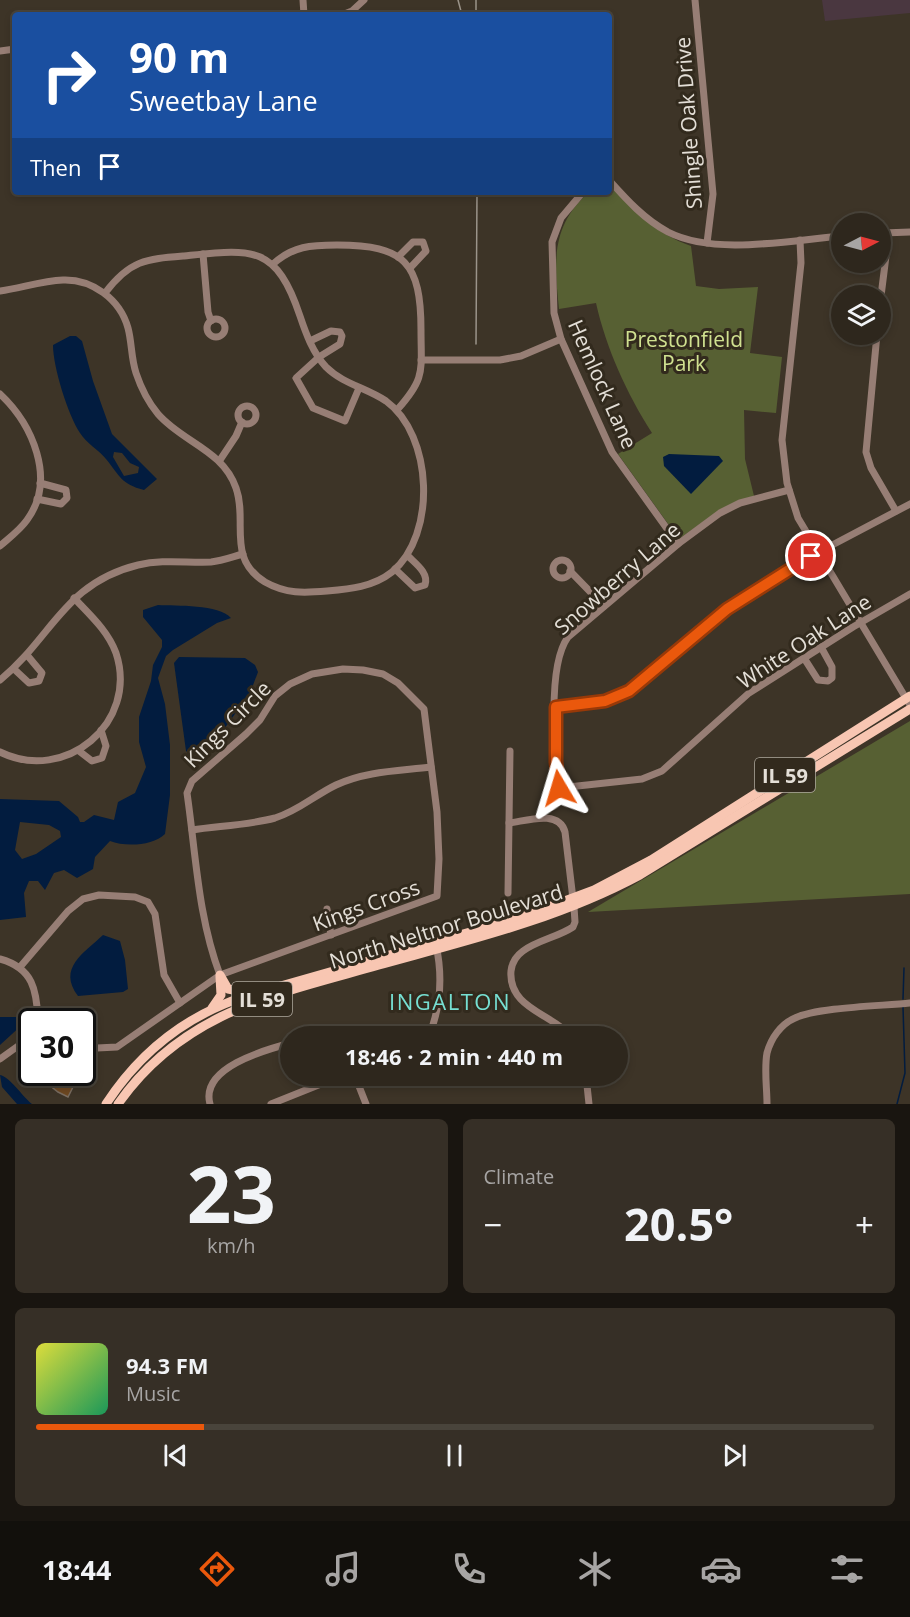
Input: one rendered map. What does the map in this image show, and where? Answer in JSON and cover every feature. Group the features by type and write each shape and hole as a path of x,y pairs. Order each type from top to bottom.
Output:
{"main road":[{"name":"North Neltnor Boulevard","path":"106,1104 129,1072 155,1046 184,1024 211,1009 260,992 498,928 574,903 640,875 791,783 909,702"},
{"name":"North Neltnor Boulevard","path":"574,903 633,870 909,702"},
{"name":"North Neltnor Boulevard","path":"118,1104 135,1081 166,1050 219,1016 267,997 436,945"},
{"path":"220,975 228,988 234,991 260,992"},
{"path":"211,1009 221,995 220,975"}],"street":[{"path":"350,12 364,0"},
{"name":"Shingle Oak Drive","path":"695,0 713,194 707,243"},
{"path":"612,183 645,217 682,238 707,243 737,244 831,237"},
{"name":"Hemlock Lane","path":"580,195 561,218 552,242 554,313 561,339 612,452 678,544"},
{"path":"891,233 910,232"},
{"path":"800,240 801,262 782,440 789,490 798,518 909,702"},
{"path":"398,257 413,242 423,242 426,251 410,268"},
{"path":"273,264 293,249 311,245 371,246 387,250 410,268 417,280 421,302 421,360 418,384 397,410"},
{"path":"0,291 67,280 86,284 105,293 120,311 126,323 136,373 153,407 174,430 219,460 232,478 238,493 239,536 243,555 250,568 262,580 280,589 302,594 367,586 395,569 408,556 421,523 421,464 417,444 397,410 376,395 359,388 327,368 310,341 290,287 273,264 256,255 242,252 139,262 126,269 105,293"},
{"path":"203,254 208,312 212,321"},
{"path":"310,341 331,331 340,332 342,341 319,357 296,378 313,408 345,421 359,388"},
{"path":"421,360 500,360 521,356 561,339"},
{"path":"876,345 866,452 871,468 896,511"},
{"path":"0,394 19,417 34,443 40,465 37,499 27,520 0,546"},
{"path":"219,460 236,436 242,422"},
{"path":"37,499 61,504 67,498 66,490 40,483"},
{"name":"Snowberry Lane","path":"559,788 556,762 555,676 562,646 568,637 678,544 720,513 740,503 789,490"},
{"path":"556,707 605,701 629,691 727,609 819,552 910,504"},
{"path":"0,680 27,655 48,626 74,598 101,579 137,565 167,560 215,561 243,555"},
{"path":"395,569 415,588 425,585 427,579 425,574 408,556"},
{"path":"570,571 604,606"},
{"name":"White Oak Lane","path":"559,788 642,779 662,771 749,693 910,594"},
{"path":"0,752 21,760 37,762 53,760 79,751 92,742 113,711 120,683 117,660 105,633 74,598"},
{"path":"804,658 818,680 828,681 832,678 832,667 821,647"},
{"path":"14,669 29,682 39,681 42,673 27,655"},
{"name":"Kings Circle","path":"192,830 187,794 192,781 246,734 260,720 275,696 290,684 312,674 343,669 382,674 398,684 424,709 437,815"},
{"path":"79,751 92,761 102,759 105,746 101,730"},
{"path":"508,893 510,751"},
{"path":"96,1048 117,1047 220,975 208,944 192,830 275,818 291,812 333,786 351,779 371,774 431,767"},
{"name":"Kings Cross","path":"220,975 437,896 439,859 437,815"},
{"path":"509,823 548,818 561,823 564,832 574,903 573,927 523,950 514,960 511,973 514,990 521,1001 559,1026"},
{"path":"20,967 68,912 83,899 99,895 135,897 148,902 155,914 164,975 180,1003"},
{"path":"327,909 331,935"},
{"path":"432,1026 440,1001 440,961 436,945"},
{"path":"0,959 20,967 35,990 37,1008"},
{"path":"767,1104 766,1064 769,1049 777,1032 798,1016 910,1003"},
{"path":"0,1059 18,1046"},
{"path":"210,1104 209,1088 213,1079 221,1072 258,1053 280,1046"},
{"path":"271,1104 316,1086"},
{"path":"359,1086 366,1104"},
{"path":"587,1086 590,1104"}],"shaded area":[{"path":"822,0 910,0 910,13 825,21"}],"green space":[{"name":"Prestonfield Park","path":"612,186 656,228 691,246 696,286 719,289 758,287 750,353 782,357 776,413 744,410 745,459 754,496 718,511 679,539 618,454 652,433 618,370 605,337 596,303 559,309 556,275 558,245 561,231 577,205 586,195 612,195"},
{"path":"910,721 910,894 588,912"}],"water":[{"path":"70,336 76,336 82,341 93,381 112,434 157,479 144,490 122,479 80,433 62,391 53,345","holes":["114,452 122,453 130,463 139,467 138,473 124,476 113,457"]},
{"path":"669,454 719,456 723,461 691,494 664,466 663,457"},
{"path":"158,605 197,607 217,610 231,618 217,623 173,650 166,656 158,678 165,704 170,745 170,795 165,834 153,841 139,844 110,841 95,857 93,869 77,878 64,870 54,873 45,890 38,881 29,881 24,893 26,917 0,920 0,799 59,801 78,817 80,822 84,822 94,815 114,820 118,802 135,793 146,767 139,742 139,717 151,681 153,665 162,647 162,640 143,617 143,610","holes":["20,822 49,825 60,831 61,837 36,854 22,859 15,850"]},
{"path":"179,657 245,658 255,665 258,672 250,693 219,736 205,752 191,755 186,751 174,663"},
{"path":"103,935 120,941 125,960 128,989 123,992 78,996 70,977 72,969 81,955"},
{"path":"0,1017 18,1017 18,1029 0,1045"},
{"path":"0,1075 8,1079 32,1104 17,1104 2,1087"}],"building":[{"path":"54,1086 74,1086 68,1097 53,1088"}],"waterway":[{"path":"903,999 904,968"},
{"path":"897,1104 905,1073 903,1007"}],"railway":[{"path":"458,0 461,12"},
{"path":"476,0 476,12"},
{"path":"476,344 477,195"}],"district":[{"name":"INGALTON","path":"450,1001"}],"route":[{"path":"559,788 556,762 556,707 605,701 621,696 727,609 811,556"}]}
